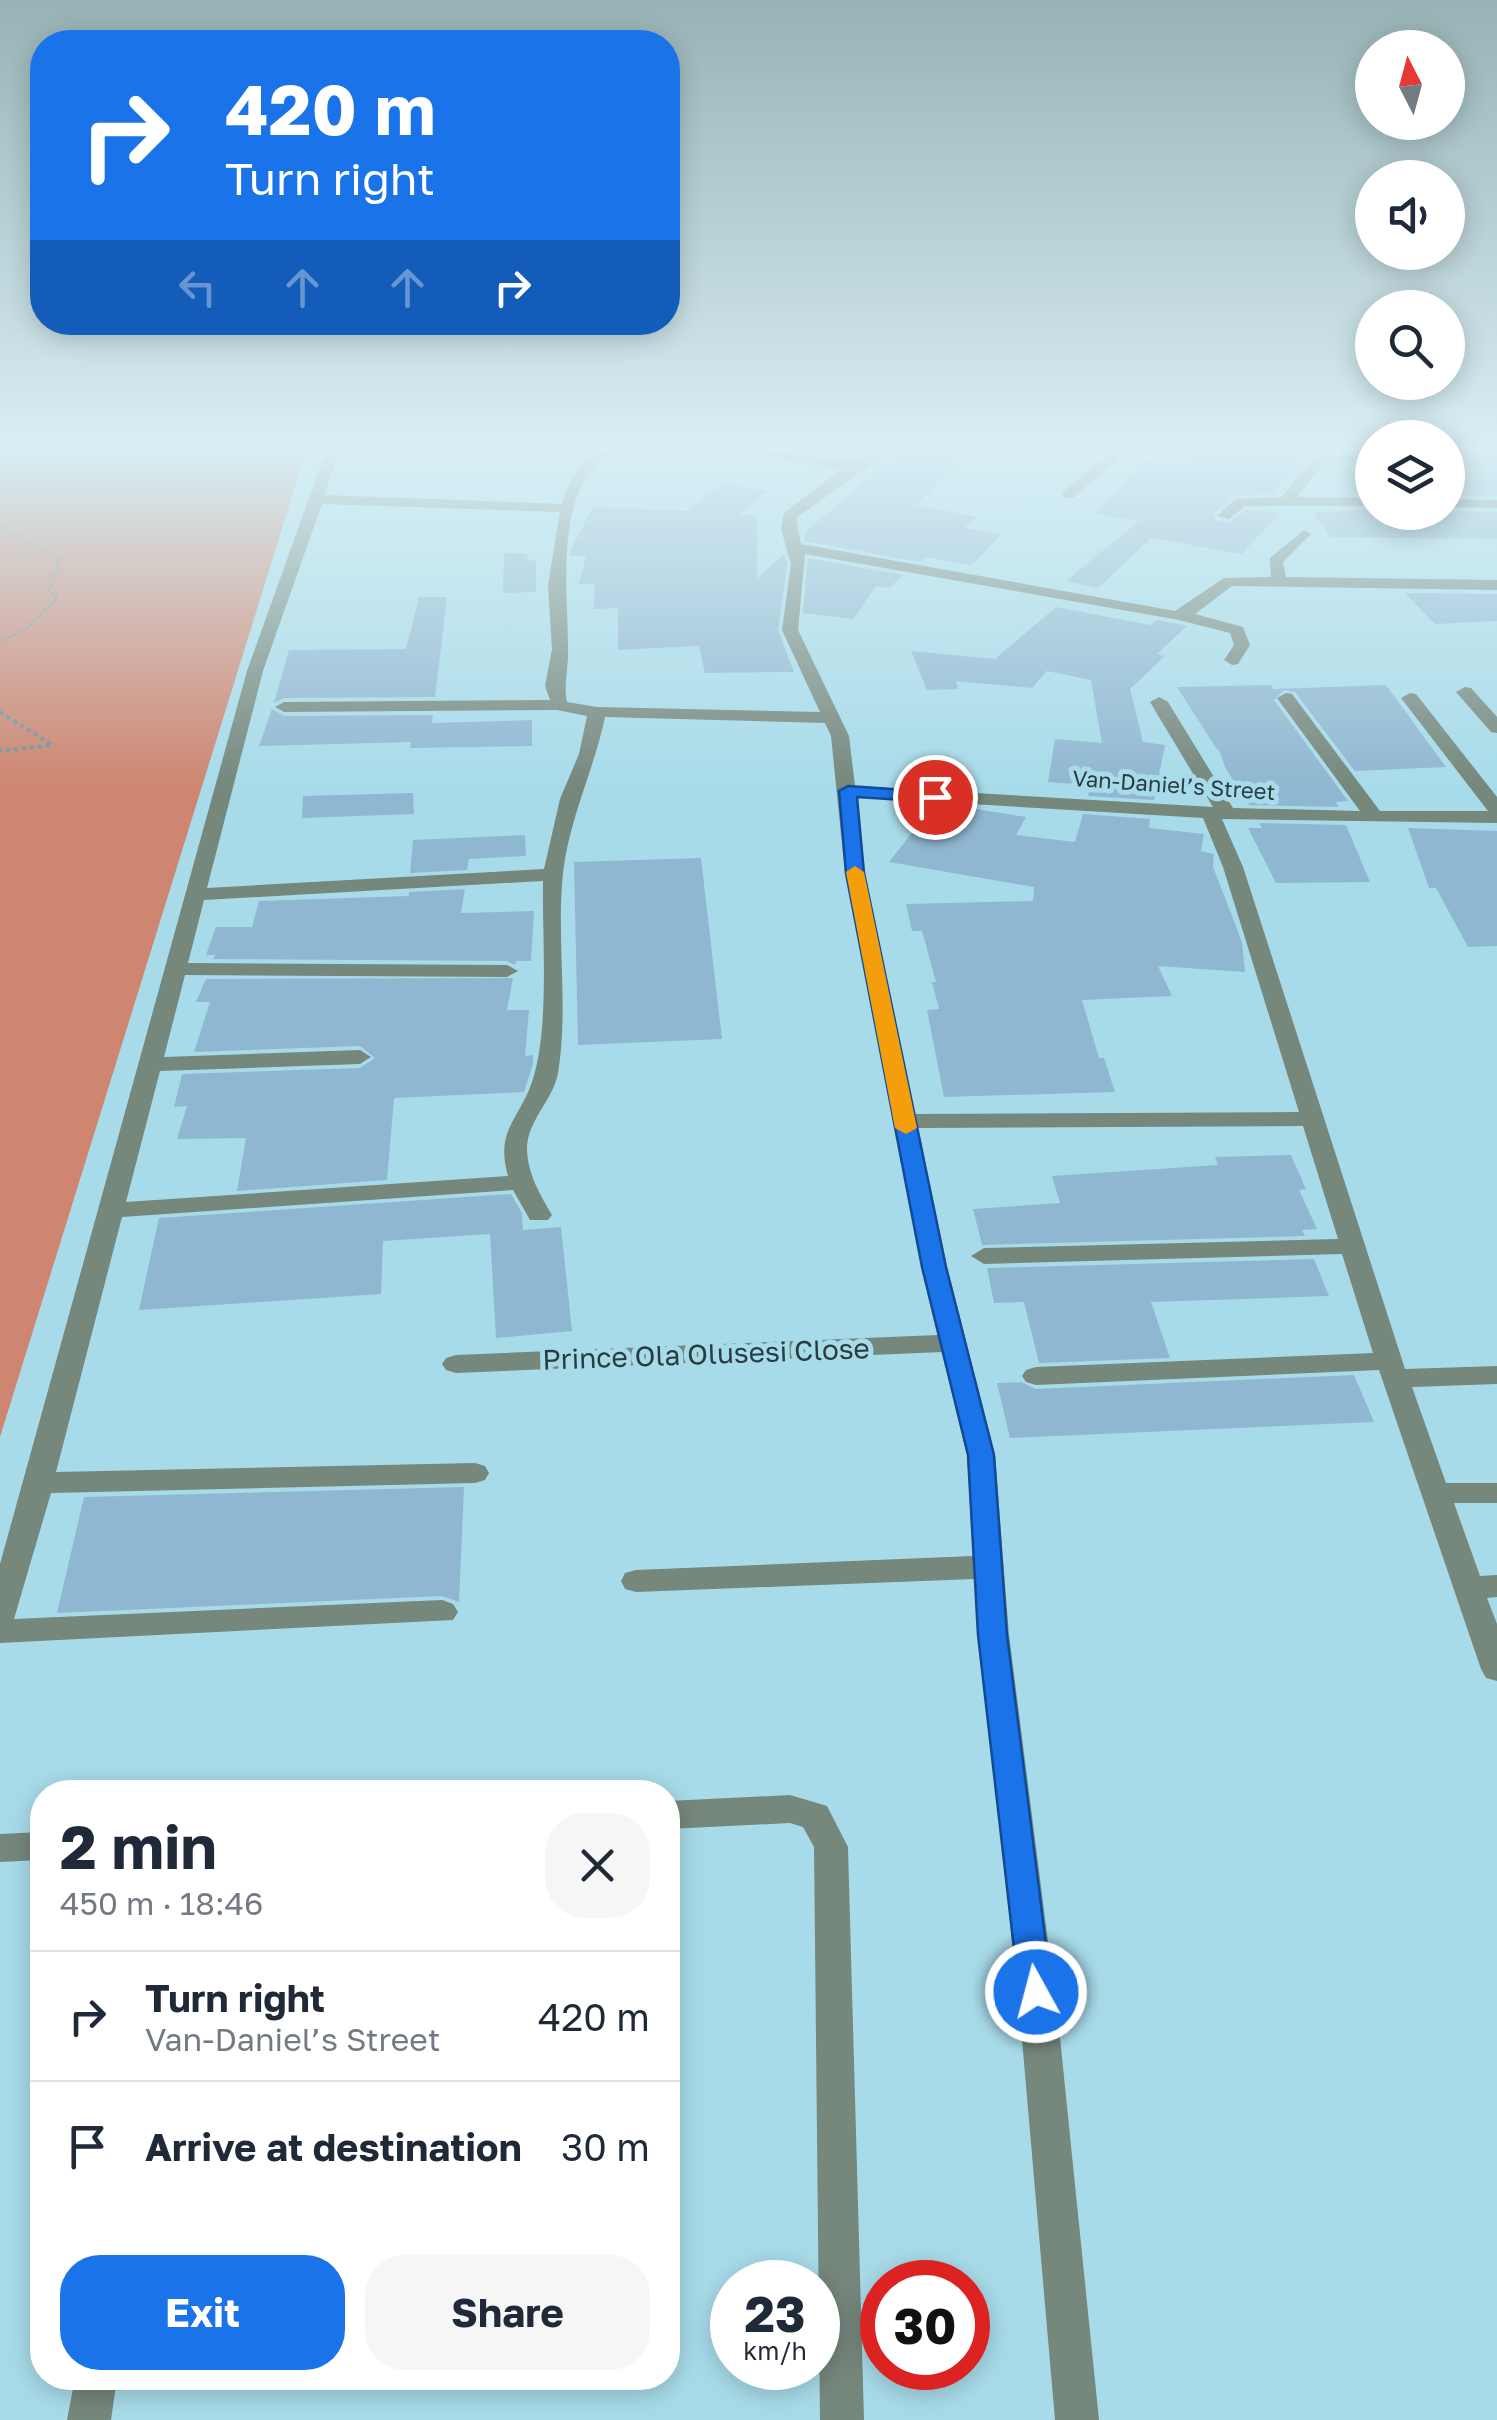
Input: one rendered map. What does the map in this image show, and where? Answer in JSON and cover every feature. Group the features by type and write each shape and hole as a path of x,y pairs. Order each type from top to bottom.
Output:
{"street":[{"path":"0,1615 113,1210 255,671 293,561"},
{"path":"557,706 554,686 560,670 559,561"},
{"path":"798,561 787,612 790,630 840,736 855,873 934,1267 981,1455 987,1567 1040,2028 1077,2420"},
{"path":"871,561 1184,616 1238,630 1242,645 1232,660"},
{"path":"1274,561 1279,580"},
{"path":"1184,616 1220,583 1279,580 1497,585"},
{"path":"1465,692 1497,728"},
{"path":"1286,698 1376,818"},
{"path":"1410,698 1497,814"},
{"path":"1159,702 1218,813 1434,1493 1482,1587 1497,1668"},
{"path":"284,707 557,706 597,712 831,718"},
{"path":"539,1215 521,1182 515,1148 520,1126 546,1078 553,977 553,874 569,798 588,754 597,712"},
{"name":"Van-Daniel’s Street","path":"848,791 1218,813 1376,818 1497,814"},
{"path":"194,895 553,874"},
{"path":"177,968 507,971"},
{"path":"151,1064 360,1058"},
{"path":"905,1122 1313,1120"},
{"path":"113,1210 521,1182"},
{"path":"984,1256 1354,1246"},
{"name":"Prince Ola Olusesi Close","path":"456,1364 955,1343"},
{"path":"1036,1376 1392,1369 1497,1376"},
{"path":"39,1482 475,1474"},
{"path":"1434,1493 1497,1493"},
{"path":"636,1582 987,1567"},
{"path":"0,1631 442,1612"},
{"path":"680,1814 790,1809 815,1816 831,1847 842,2420"},
{"path":"0,1848 30,1847"},
{"path":"89,2420 94,2390"}],"path":[{"path":"0,641 26,629 58,597 49,591 60,561"},
{"path":"0,712 52,745 0,751"}],"shaded area":[{"path":"0,561 272,561 0,1437"}],"building":[{"path":"504,561 536,561 536,592 503,593"},
{"path":"585,561 757,561 757,579 777,561 786,561 778,630 794,672 705,673 699,646 618,650 618,608 594,609 595,584 579,584"},
{"path":"808,561 904,575 889,588 876,586 853,619 803,613"},
{"path":"1090,561 1127,561 1098,588 1066,581"},
{"path":"1405,593 1497,594 1497,621 1435,624"},
{"path":"419,597 447,597 435,697 284,698 274,703 289,650 406,649"},
{"path":"1056,607 1151,625 1157,620 1187,626 1157,654 1165,656 1130,689 1143,742 1165,745 1154,800 1088,796 1091,785 1048,782 1055,739 1102,743 1091,680 1047,671 1032,688 956,681 958,689 927,690 911,651 995,659"},
{"path":"1271,685 1273,689 1386,685 1446,767 1355,771 1295,692 1284,690 1274,700 1348,801 1336,802 1338,807 1249,805 1226,769 1218,748 1177,687"},
{"path":"272,709 284,716 433,715 432,723 532,720 532,746 410,748 411,742 259,746"},
{"path":"413,793 414,814 302,818 303,796"},
{"path":"963,807 1026,817 1016,835 1075,842 1083,814 1150,819 1149,828 1204,834 1201,851 1214,854 1213,867 1242,942 1245,972 1158,966 1172,996 1082,1000 1099,1058 1104,1058 1115,1092 944,1097 927,1010 939,1009 932,982 936,982 922,931 912,931 906,904 1033,901 1034,887 889,862 922,820 952,826"},
{"path":"1259,823 1346,825 1370,882 1276,883 1248,828 1262,828"},
{"path":"1408,828 1497,831 1497,946 1468,947 1436,888 1429,888"},
{"path":"525,835 526,856 469,859 467,870 410,873 413,840"},
{"path":"701,858 722,1039 578,1045 574,862"},
{"path":"465,889 461,913 534,911 531,961 516,961 515,965 507,961 213,959 215,955 206,955 216,927 252,927 259,901 409,896 409,892"},
{"path":"513,978 507,1010 529,1010 525,1056 533,1055 533,1064 524,1092 394,1098 387,1180 237,1191 246,1138 177,1139 187,1106 174,1107 182,1074 360,1068 375,1058 360,1046 194,1052 210,1002 196,1002 206,979"},
{"path":"1291,1155 1306,1189 1299,1190 1317,1229 1302,1230 1305,1236 982,1245 973,1209 1060,1203 1052,1176 1218,1165 1215,1157"},
{"path":"511,1194 522,1213 523,1230 561,1227 572,1331 496,1338 490,1234 383,1241 381,1294 139,1310 159,1218"},
{"path":"1314,1259 1329,1296 1151,1302 1170,1358 1039,1363 1024,1302 994,1303 987,1268"},
{"path":"1354,1375 1374,1422 1010,1438 997,1383 1021,1382 1036,1389"},
{"path":"464,1487 459,1602 442,1596 57,1613 84,1497"}],"slow traffic":[{"path":"855,872 906,1128"}],"route":[{"path":"935,797 848,791 855,873 934,1267 981,1455 993,1635 1036,1992"}]}
